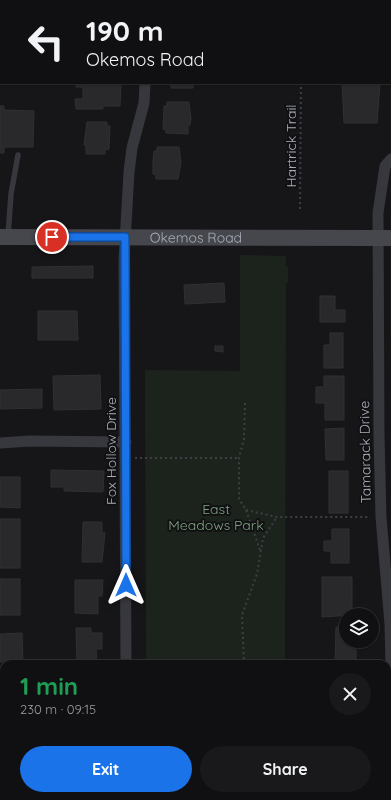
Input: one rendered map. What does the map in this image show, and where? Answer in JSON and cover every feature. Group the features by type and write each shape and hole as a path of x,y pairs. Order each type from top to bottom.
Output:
{"main road":[{"name":"Okemos Road","path":"4,237 384,238"}],"street":[{"name":"Fox Hollow Drive","path":"126,660 125,237 132,148 144,103 145,84"},
{"name":"Tamarack Drive","path":"391,160 385,166 378,213 384,238 379,436 391,660"},
{"path":"0,443 30,441 126,442"}],"lane":[{"path":"4,237 18,155"}],"path":[{"name":"Hartrick Trail","path":"300,209 301,84"},
{"path":"245,403 244,439 238,458 238,500 246,510 260,551"},
{"path":"126,458 238,458"},
{"path":"246,510 277,517 384,511"},
{"path":"244,660 242,615 257,574 263,538 277,517"}],"green space":[{"name":"East Meadows Park","path":"240,255 286,256 288,283 286,283 285,660 146,660 145,370 240,371"}],"building":[{"path":"76,84 121,84 120,106 103,106 103,109 76,109 75,99 83,99 83,87 76,87"},
{"path":"171,84 193,84 193,88 171,88"},
{"path":"342,84 380,84 377,123 344,123"},
{"path":"167,102 189,102 191,119 190,125 188,125 188,134 166,133 166,130 163,129 164,106 167,106"},
{"path":"0,106 4,106 4,110 34,111 33,147 4,147 4,153 0,153"},
{"path":"87,122 107,122 107,126 110,126 109,149 105,150 105,154 86,154 86,145 84,145"},
{"path":"157,147 179,147 181,163 178,179 156,179 156,175 153,174 153,162 154,151 157,151"},
{"path":"93,266 93,278 32,278 32,267"},
{"path":"224,283 225,302 185,304 184,285"},
{"path":"320,296 335,296 335,310 345,310 345,322 320,322"},
{"path":"38,311 77,311 78,340 38,340"},
{"path":"330,333 343,333 343,368 324,368 324,345 330,345"},
{"path":"215,346 223,346 223,352 215,351"},
{"path":"100,375 101,409 54,410 53,376"},
{"path":"324,376 344,376 344,420 325,420 325,403 316,403 316,387 324,387"},
{"path":"42,389 42,408 0,409 0,390"},
{"path":"344,428 344,460 326,460 325,429"},
{"path":"51,470 104,471 103,492 64,491 64,487 51,487"},
{"path":"329,471 348,471 348,513 329,513"},
{"path":"0,477 20,477 20,508 0,507"},
{"path":"0,519 20,519 20,568 0,568"},
{"path":"83,522 102,522 102,533 105,533 102,562 82,562"},
{"path":"332,529 349,529 349,563 331,563 331,551 324,551 324,541 332,541"},
{"path":"322,577 352,577 352,608 339,608 339,616 322,617"},
{"path":"0,579 20,579 20,615 0,615"},
{"path":"75,580 103,580 102,596 98,596 98,614 75,613"},
{"path":"336,627 339,627 339,648 356,648 356,660 335,660"},
{"path":"76,628 91,628 91,633 102,633 102,649 96,649 97,660 77,660"},
{"path":"22,633 23,660 0,660 0,634"}],"route":[{"path":"52,237 125,237 126,585"}]}
